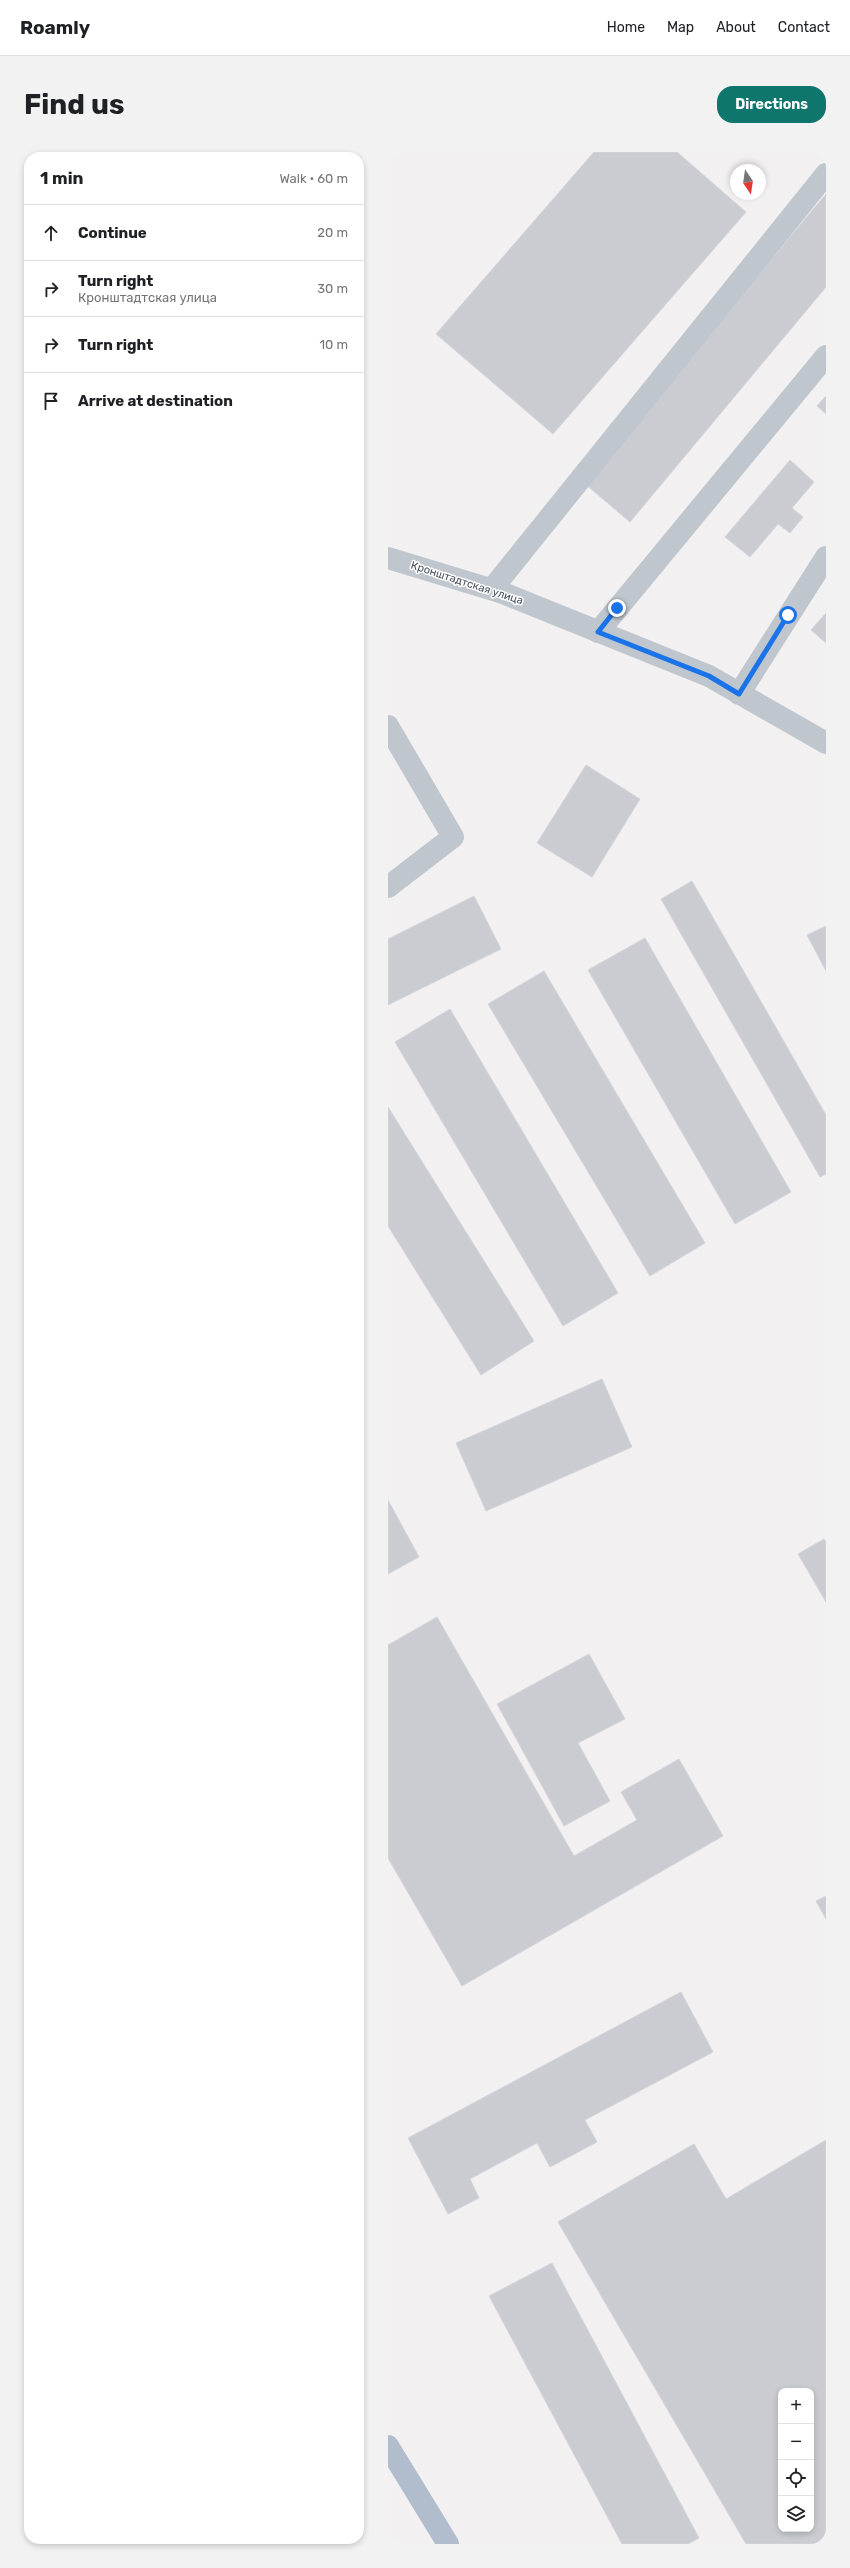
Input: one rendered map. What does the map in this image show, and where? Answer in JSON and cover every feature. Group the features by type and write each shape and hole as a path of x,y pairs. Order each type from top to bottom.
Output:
{"main road":[{"path":"388,2446 448,2544"}],"street":[{"path":"492,590 826,174"},
{"path":"598,632 826,356"},
{"path":"739,694 826,557"},
{"name":"Кронштадтская улица","path":"388,558 492,590 709,676 826,743"},
{"path":"388,726 453,837 388,887"}],"building":[{"path":"594,152 677,152 730,198 730,200 732,200 746,212 553,434 436,334"},
{"path":"826,194 826,287 630,522 584,483"},
{"path":"826,396 826,414 817,406"},
{"path":"790,460 814,482 792,508 803,517 790,533 778,524 750,557 725,537"},
{"path":"826,613 826,643 811,630"},
{"path":"586,765 640,799 592,877 537,843"},
{"path":"692,881 826,1115 826,1174 820,1177 661,899"},
{"path":"474,896 501,949 388,1005 388,939"},
{"path":"826,926 826,971 807,935"},
{"path":"645,938 791,1192 735,1224 588,970"},
{"path":"544,971 705,1243 650,1276 488,1004"},
{"path":"450,1009 618,1293 563,1326 395,1042"},
{"path":"388,1107 534,1341 481,1375 388,1226"},
{"path":"602,1379 632,1447 486,1511 456,1443"},
{"path":"388,1500 419,1557 388,1574"},
{"path":"824,1539 826,1542 826,1602 798,1554"},
{"path":"437,1617 574,1856 637,1820 621,1792 679,1759 723,1836 462,1986 388,1858 388,1645"},
{"path":"589,1654 625,1719 578,1743 610,1801 564,1826 497,1704"},
{"path":"826,1896 826,1919 816,1901"},
{"path":"681,1992 713,2052 585,2120 597,2142 550,2167 537,2143 470,2179 479,2198 448,2214 408,2138"},
{"path":"826,2140 826,2544 746,2544 558,2222 694,2144 726,2199"},
{"path":"552,2263 699,2538 688,2544 622,2544 489,2296"}],"route":[{"path":"617,608 598,632 709,676 739,694 788,615"}]}
